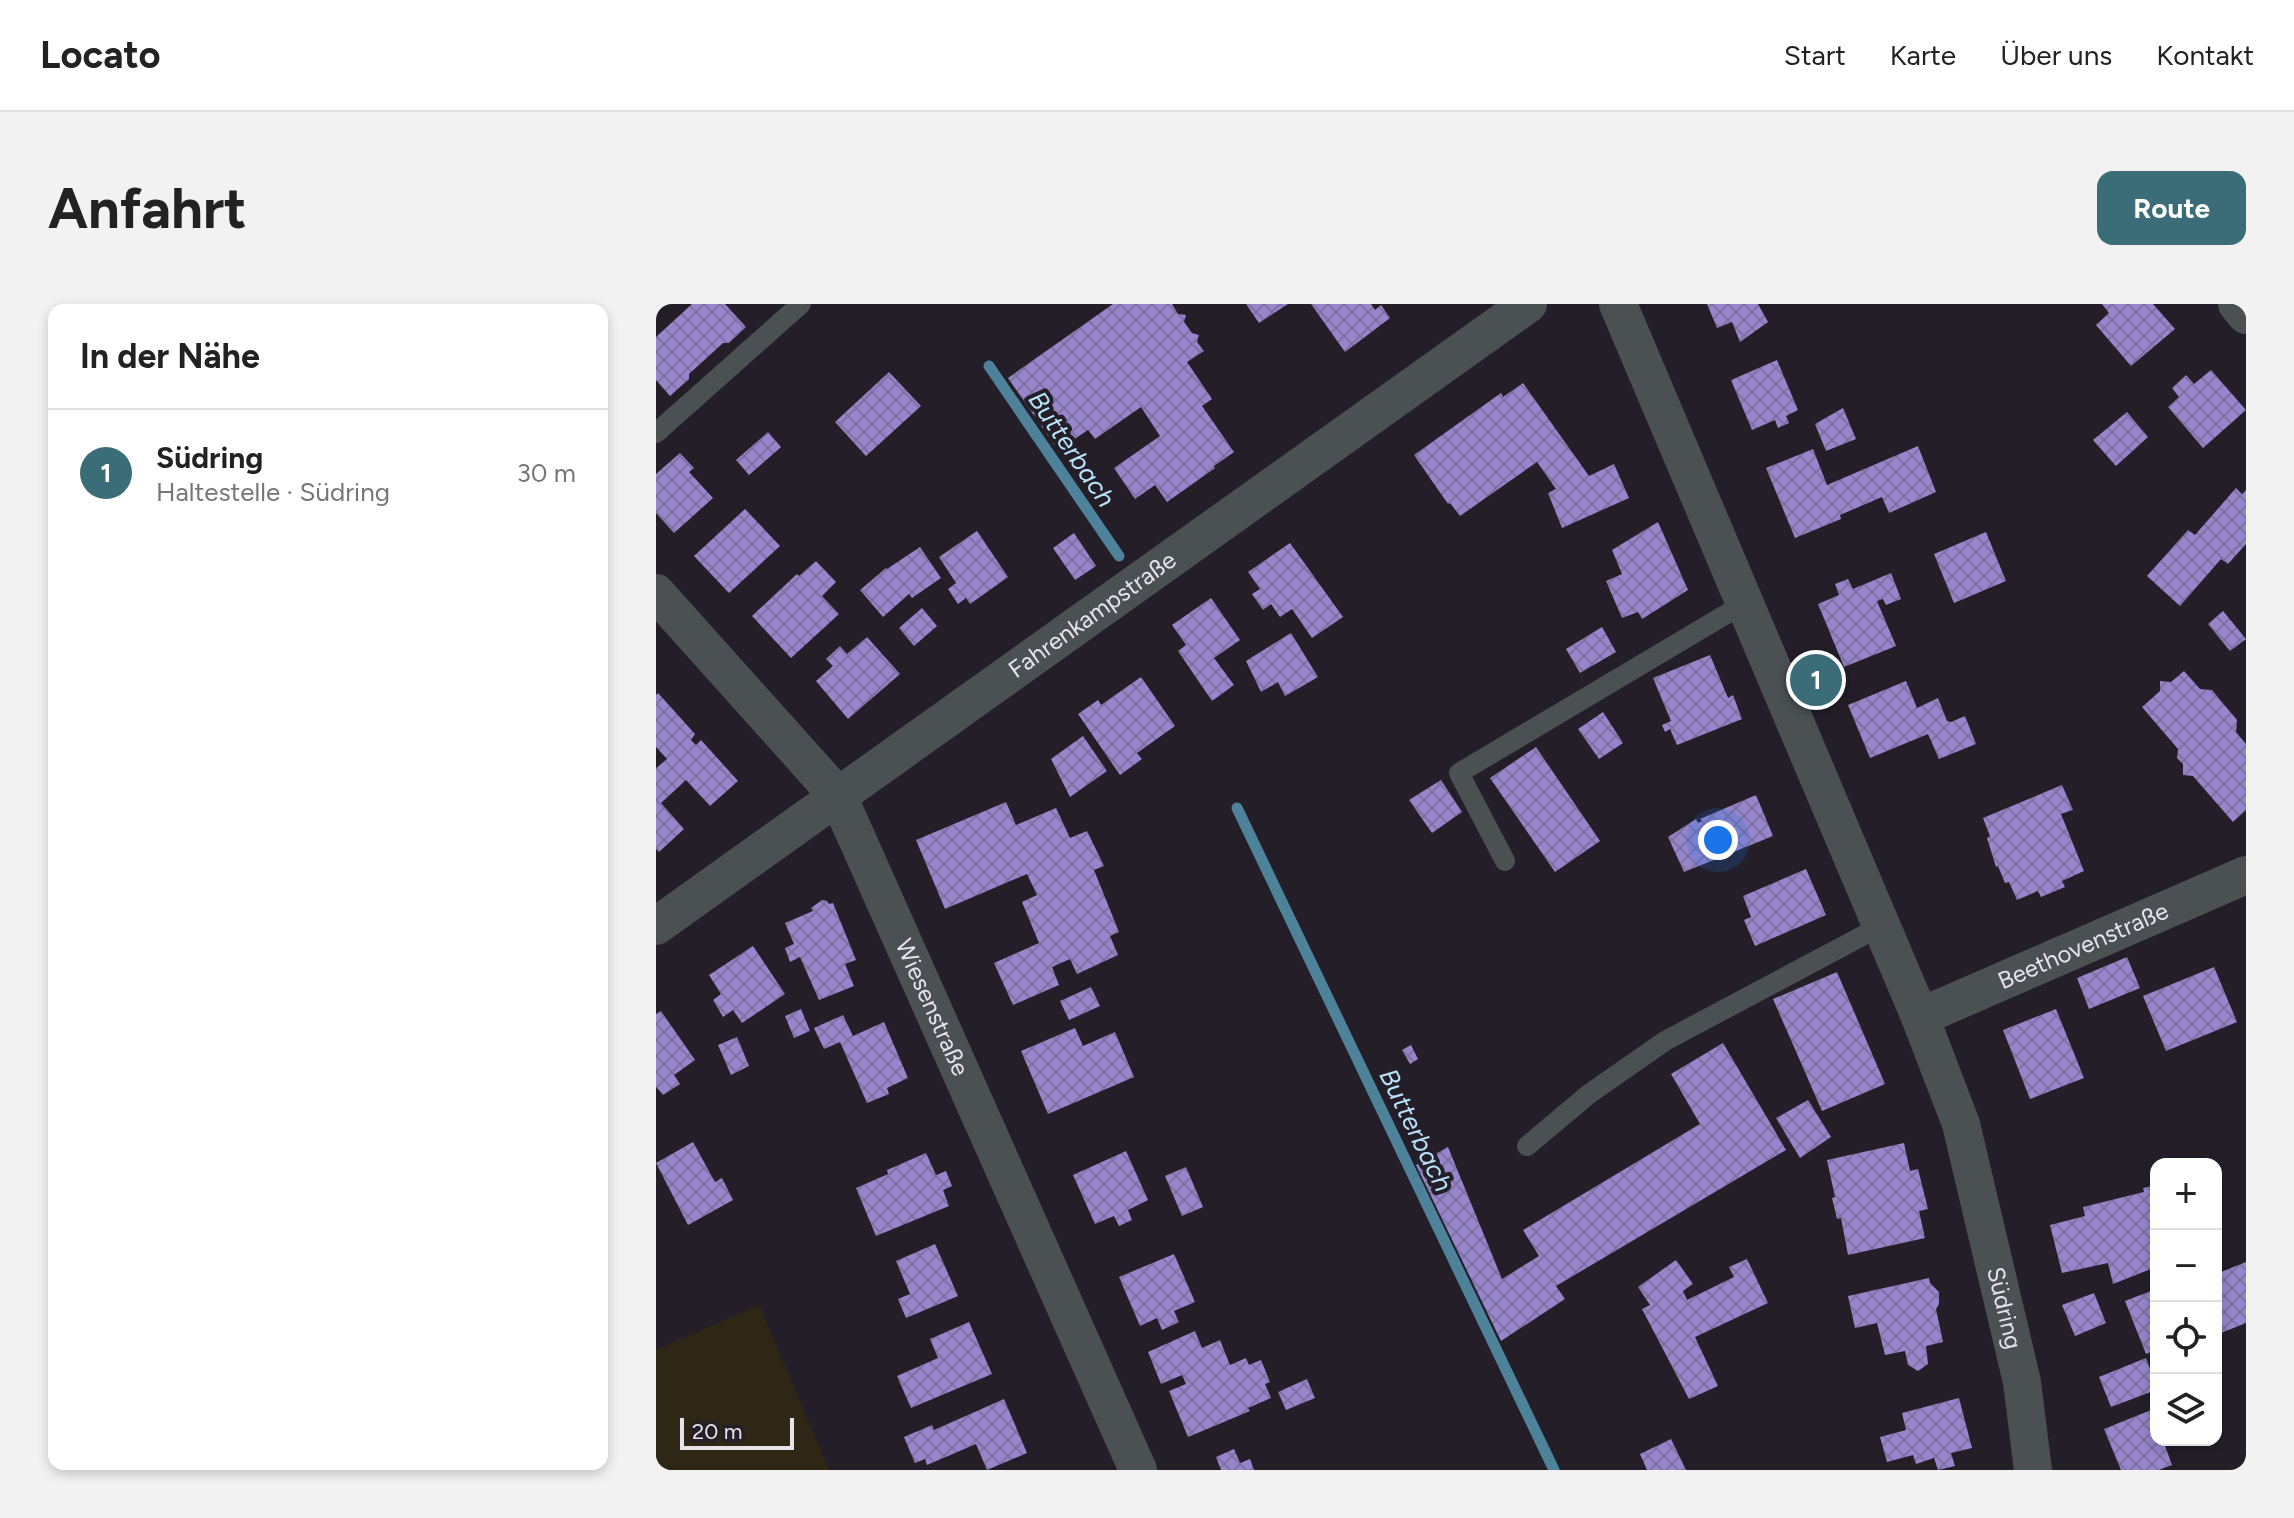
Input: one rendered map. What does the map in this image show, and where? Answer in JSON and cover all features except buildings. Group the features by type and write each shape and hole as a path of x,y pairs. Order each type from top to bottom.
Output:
{"street":[{"name":"Fahrenkampstraße","path":"656,926 1528,304"},
{"name":"Südring","path":"1618,304 1920,1017 1961,1124 2022,1382 2033,1470"},
{"path":"2237,304 2246,315"},
{"name":"Wiesenstraße","path":"656,593 838,796 1138,1470"},
{"name":"Beethovenstraße","path":"1920,1017 2246,875"}],"lane":[{"path":"656,433 801,304"},
{"path":"1505,861 1459,773 1745,603"},
{"path":"1527,1146 1589,1094 1665,1041 1881,926"}],"shaded area":[{"path":"759,1305 829,1470 656,1470 656,1350"}],"waterway":[{"name":"Butterbach","path":"989,366 1119,556"},
{"name":"Butterbach","path":"1237,808 1554,1470"}],"place":[{"name":"Südring","path":"1816,680"}]}
